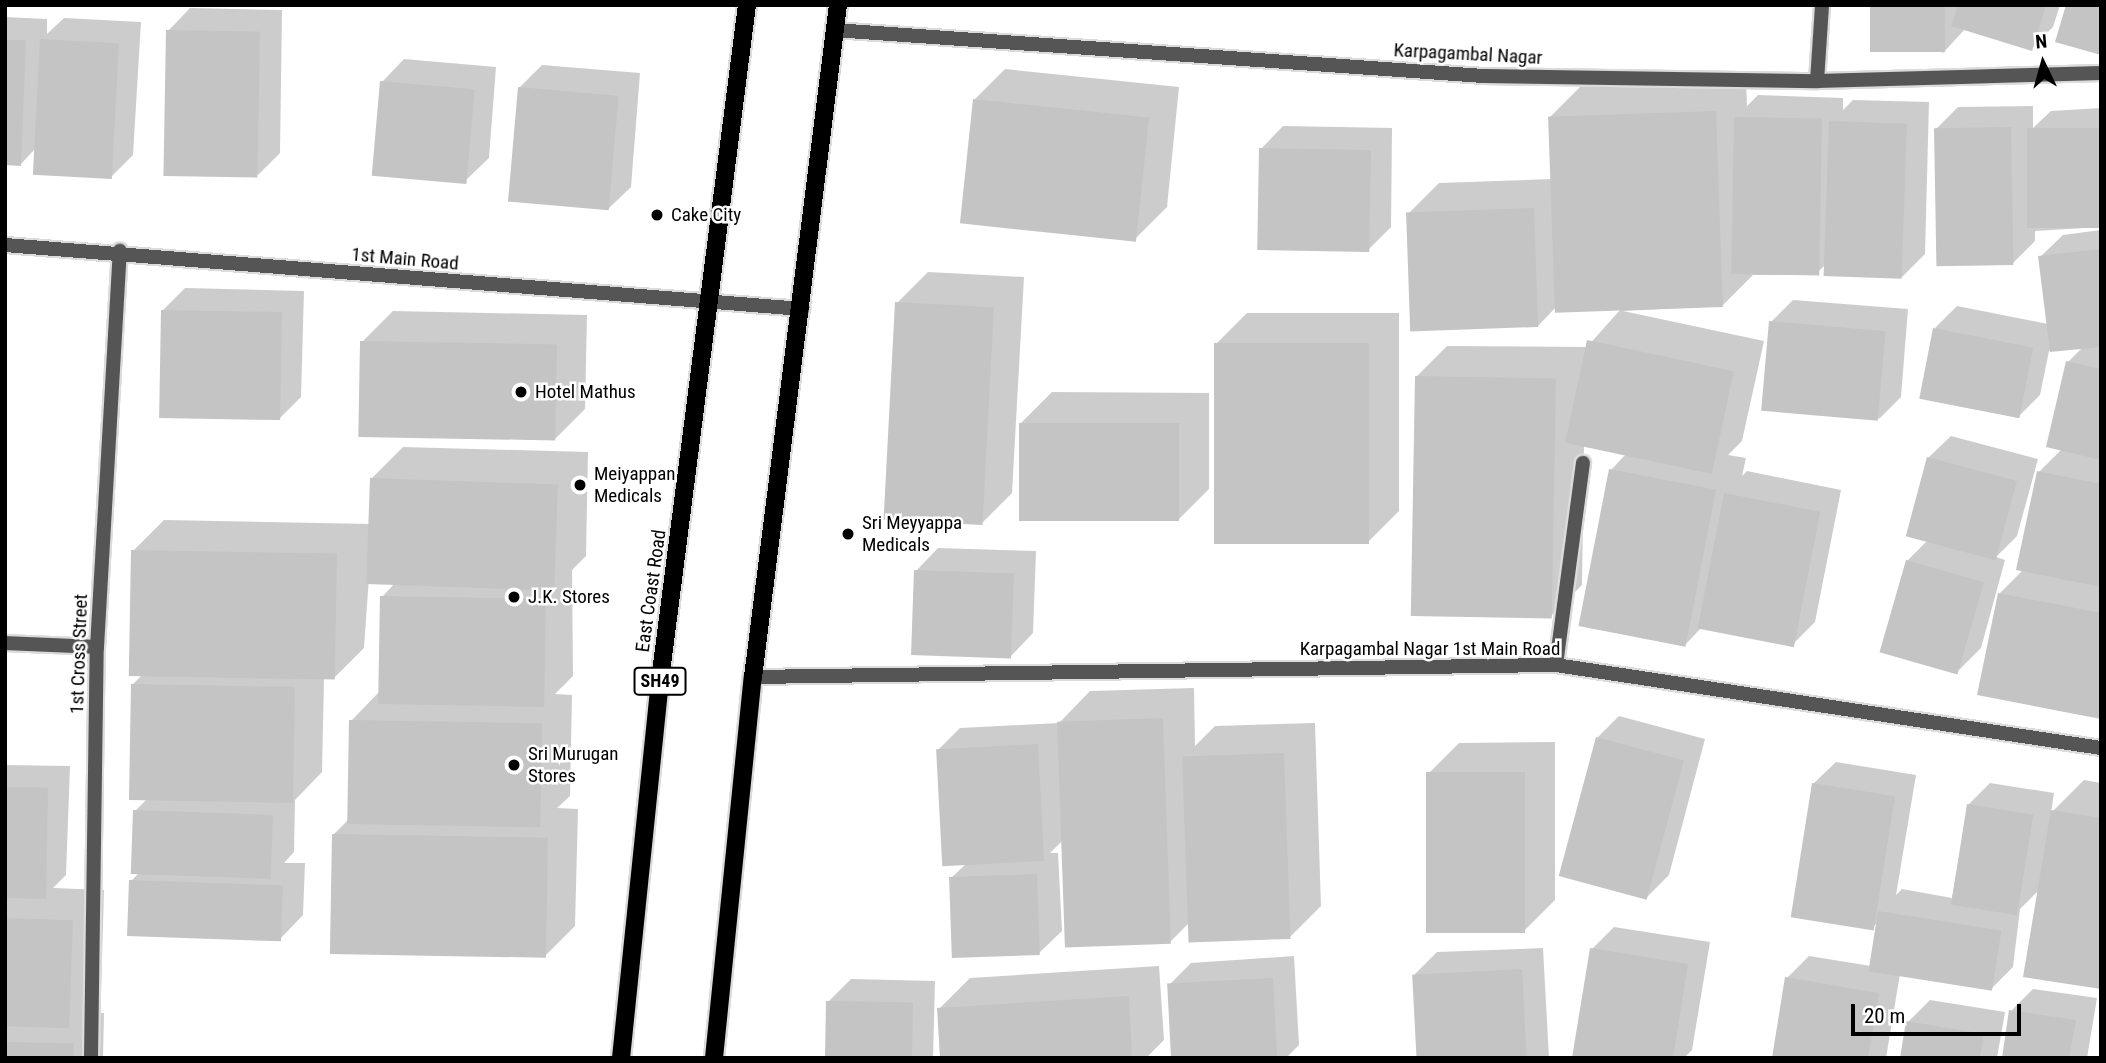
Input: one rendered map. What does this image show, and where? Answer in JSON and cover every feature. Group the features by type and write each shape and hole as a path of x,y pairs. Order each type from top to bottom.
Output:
{"main road":[{"name":"East Coast Road","path":"621,1058 659,688 747,5"},
{"path":"714,1058 753,677 802,309 838,5"}],"street":[{"path":"1817,81 1822,5"},
{"name":"Karpagambal Nagar","path":"834,30 1484,76 1817,81 2101,73"},
{"name":"1st Main Road","path":"5,245 120,251 710,305 802,309"},
{"name":"1st Cross Street","path":"91,1058 97,647 120,251"},
{"path":"1556,665 1583,463"},
{"path":"5,643 97,647"},
{"name":"Karpagambal Nagar 1st Main Road","path":"753,677 1556,665 2101,748"}],"building":[{"path":"1870,5 1945,5 1945,52 1870,52"},
{"path":"1958,5 2046,5 2032,51 1951,26"},
{"path":"2066,5 2101,5 2101,55 2055,42"},
{"path":"166,30 260,32 257,178 163,176"},
{"path":"40,39 119,43 112,179 33,175"},
{"path":"5,40 26,40 21,166 5,165"},
{"path":"380,81 475,89 466,184 372,176"},
{"path":"518,87 619,96 609,210 508,202"},
{"path":"973,99 1149,118 1136,242 960,223"},
{"path":"1716,111 1723,307 1555,313 1548,117"},
{"path":"1734,117 1822,119 1819,276 1731,274"},
{"path":"1829,121 1907,124 1902,279 1824,276"},
{"path":"2011,127 2013,265 1936,266 1934,128"},
{"path":"2027,128 2101,128 2101,228 2027,228"},
{"path":"1259,148 1371,150 1369,252 1257,250"},
{"path":"1534,208 1538,327 1410,331 1406,212"},
{"path":"2101,249 2101,347 2050,352 2038,256"},
{"path":"895,302 994,307 982,525 884,520"},
{"path":"161,310 282,312 280,420 159,418"},
{"path":"1769,321 1886,331 1878,421 1761,411"},
{"path":"1933,328 2033,347 2019,418 1919,399"},
{"path":"1587,340 1734,371 1712,474 1565,443"},
{"path":"360,341 557,344 555,440 358,437"},
{"path":"1214,343 1369,343 1369,544 1214,544"},
{"path":"2066,361 2101,369 2101,460 2046,447"},
{"path":"1415,376 1556,378 1552,618 1411,616"},
{"path":"1019,423 1179,423 1179,521 1019,521"},
{"path":"1927,457 2017,481 1996,560 1906,536"},
{"path":"1609,469 1716,490 1685,647 1578,626"},
{"path":"2037,471 2101,484 2101,587 2016,570"},
{"path":"370,478 558,485 554,590 366,584"},
{"path":"1724,493 1820,512 1794,647 1698,628"},
{"path":"131,550 337,554 335,680 129,676"},
{"path":"1906,560 1984,582 1957,675 1880,652"},
{"path":"914,570 1014,573 1011,658 911,655"},
{"path":"1998,593 2101,613 2101,719 1977,695"},
{"path":"380,596 546,599 544,707 378,704"},
{"path":"131,684 295,687 293,803 129,800"},
{"path":"1163,718 1171,944 1065,948 1057,722"},
{"path":"349,720 542,723 540,827 347,824"},
{"path":"1596,737 1684,761 1647,900 1559,876"},
{"path":"1038,744 1044,861 942,866 936,749"},
{"path":"1284,753 1290,939 1189,942 1182,757"},
{"path":"1426,772 1525,772 1525,933 1426,933"},
{"path":"1812,783 1895,796 1874,930 1791,917"},
{"path":"5,787 48,788 46,899 5,898"},
{"path":"1967,804 2033,814 2017,915 1951,905"},
{"path":"133,810 273,815 271,879 131,874"},
{"path":"2051,810 2101,818 2101,989 2023,977"},
{"path":"332,834 548,838 546,958 330,954"},
{"path":"1037,874 1040,955 952,958 949,877"},
{"path":"129,880 283,885 281,941 127,936"},
{"path":"1878,911 2001,931 1992,991 1868,971"},
{"path":"5,918 73,920 69,1028 5,1026"},
{"path":"1590,948 1688,964 1673,1058 1572,1058"},
{"path":"1522,969 1527,1058 1417,1058 1412,975"},
{"path":"1785,977 1879,993 1868,1058 1772,1058"},
{"path":"1273,978 1277,1058 1171,1058 1167,984"},
{"path":"1129,996 1132,1058 940,1058 937,1008"},
{"path":"826,1001 913,1003 912,1058 825,1058"},
{"path":"2009,1010 2076,1020 2069,1058 2002,1058"},
{"path":"1906,1021 1984,1034 1980,1058 1900,1058"},
{"path":"5,1042 74,1043 74,1058 5,1058"}],"place":[{"name":"Cake City","path":"657,215"},
{"name":"Hotel Mathus","path":"521,392"},
{"name":"Meiyappan Medicals","path":"580,485"},
{"name":"Sri Meyyappa Medicals","path":"848,534"},
{"name":"J.K. Stores","path":"514,597"},
{"name":"Sri Murugan Stores","path":"514,765"}]}
